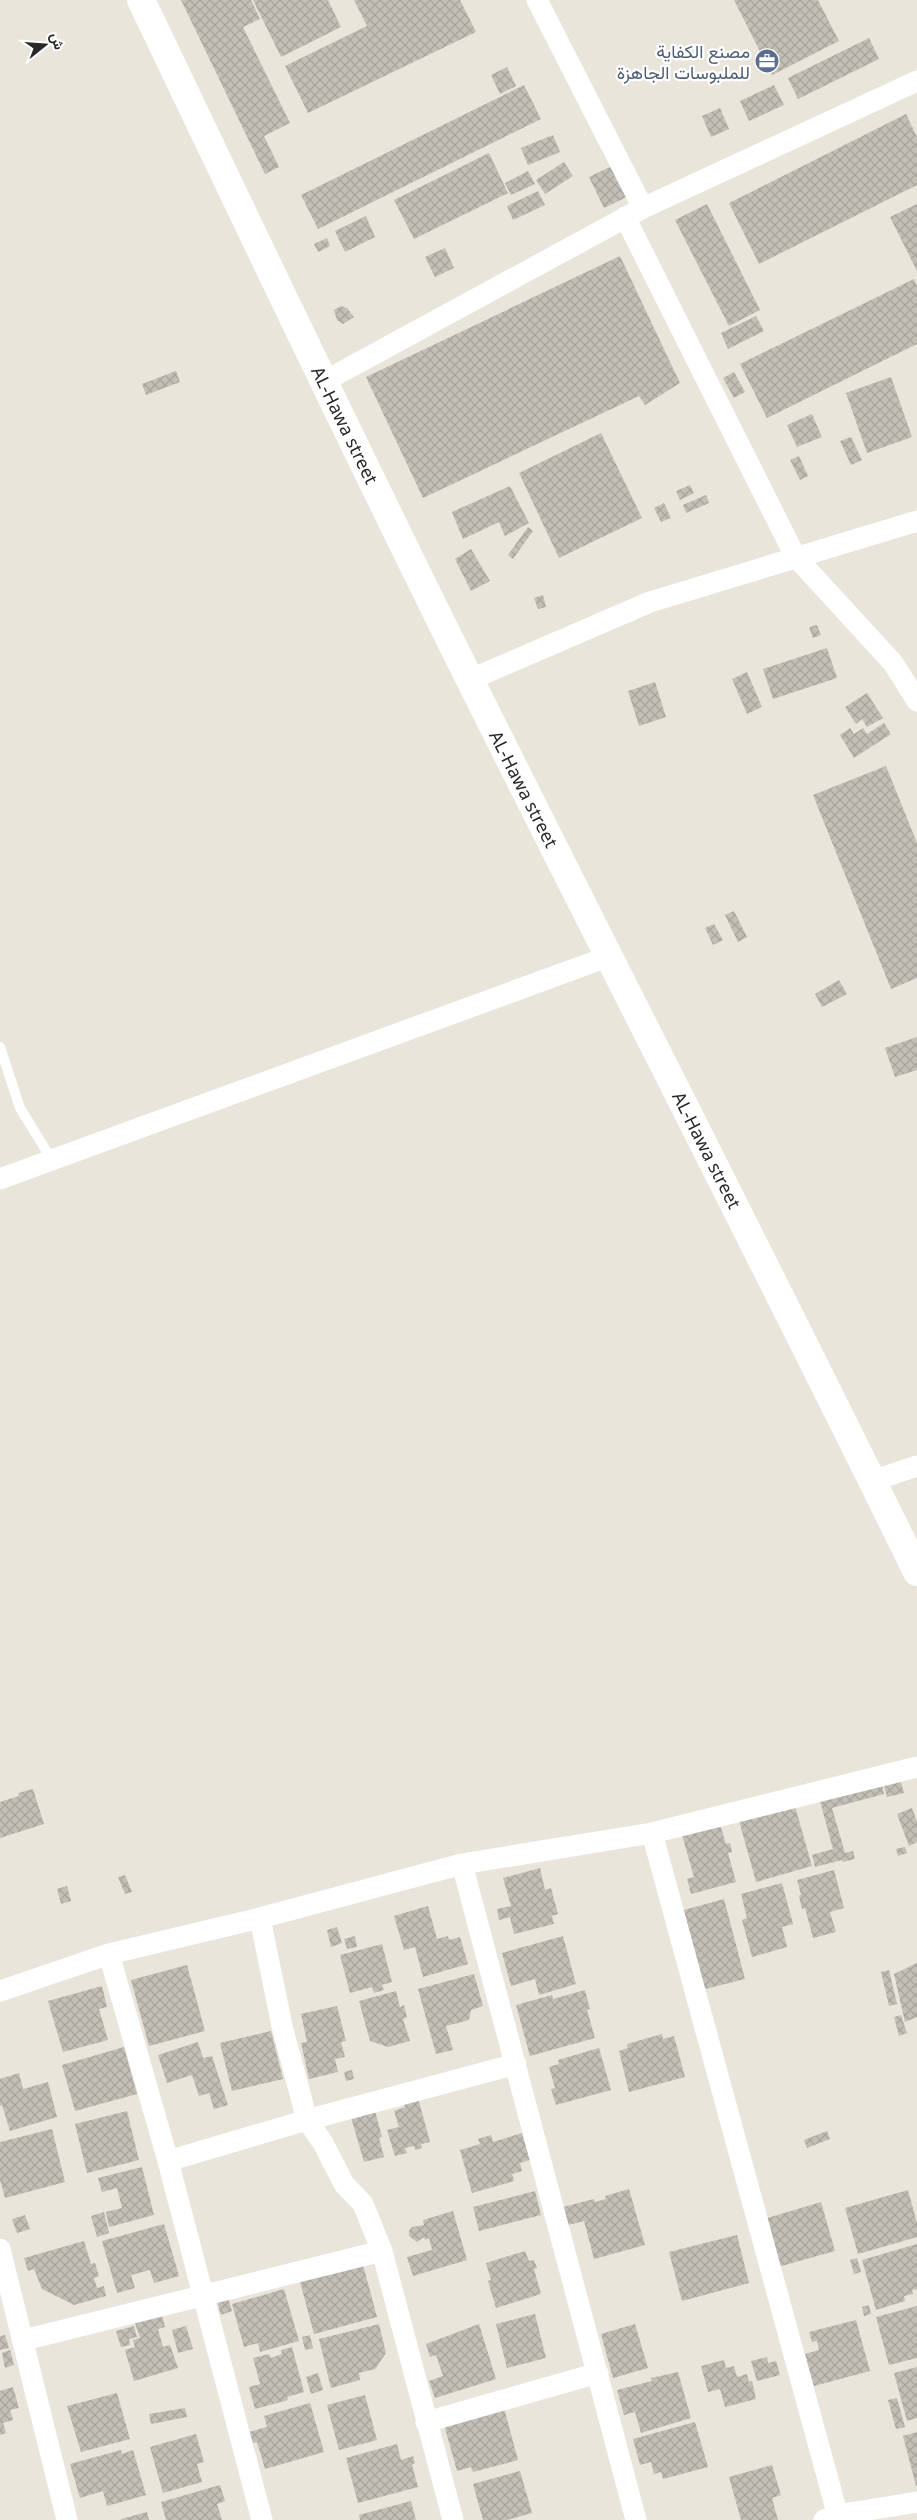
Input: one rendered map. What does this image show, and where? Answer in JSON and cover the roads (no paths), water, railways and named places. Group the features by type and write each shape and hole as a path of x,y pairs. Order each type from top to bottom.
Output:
{"street":[{"name":"AL-Hawa street","path":"141,0 323,382 470,680 610,956 917,1572"},
{"path":"536,0 795,556 893,663 917,701"},
{"path":"323,382 634,213 917,82"},
{"path":"470,680 650,602 795,556 917,521"},
{"path":"0,1179 610,956"},
{"path":"872,1481 917,1466"},
{"path":"0,1991 110,1954 260,1918 462,1864 652,1833 917,1766"},
{"path":"652,1833 833,2518 917,2502"},
{"path":"462,1864 636,2520"},
{"path":"260,1918 282,2026 307,2120 323,2143 344,2184 363,2204 382,2251 426,2422 454,2520"},
{"path":"110,1954 168,2161 262,2520"},
{"path":"168,2161 307,2120 516,2064"},
{"path":"0,2249 68,2520"},
{"path":"24,2340 382,2251"},
{"path":"426,2422 598,2373"}],"lane":[{"path":"0,1047 20,1108 52,1160"}],"place":[{"name":"مصنع الكفاية للملبوسات الجاهزة","path":"767,61"}]}
